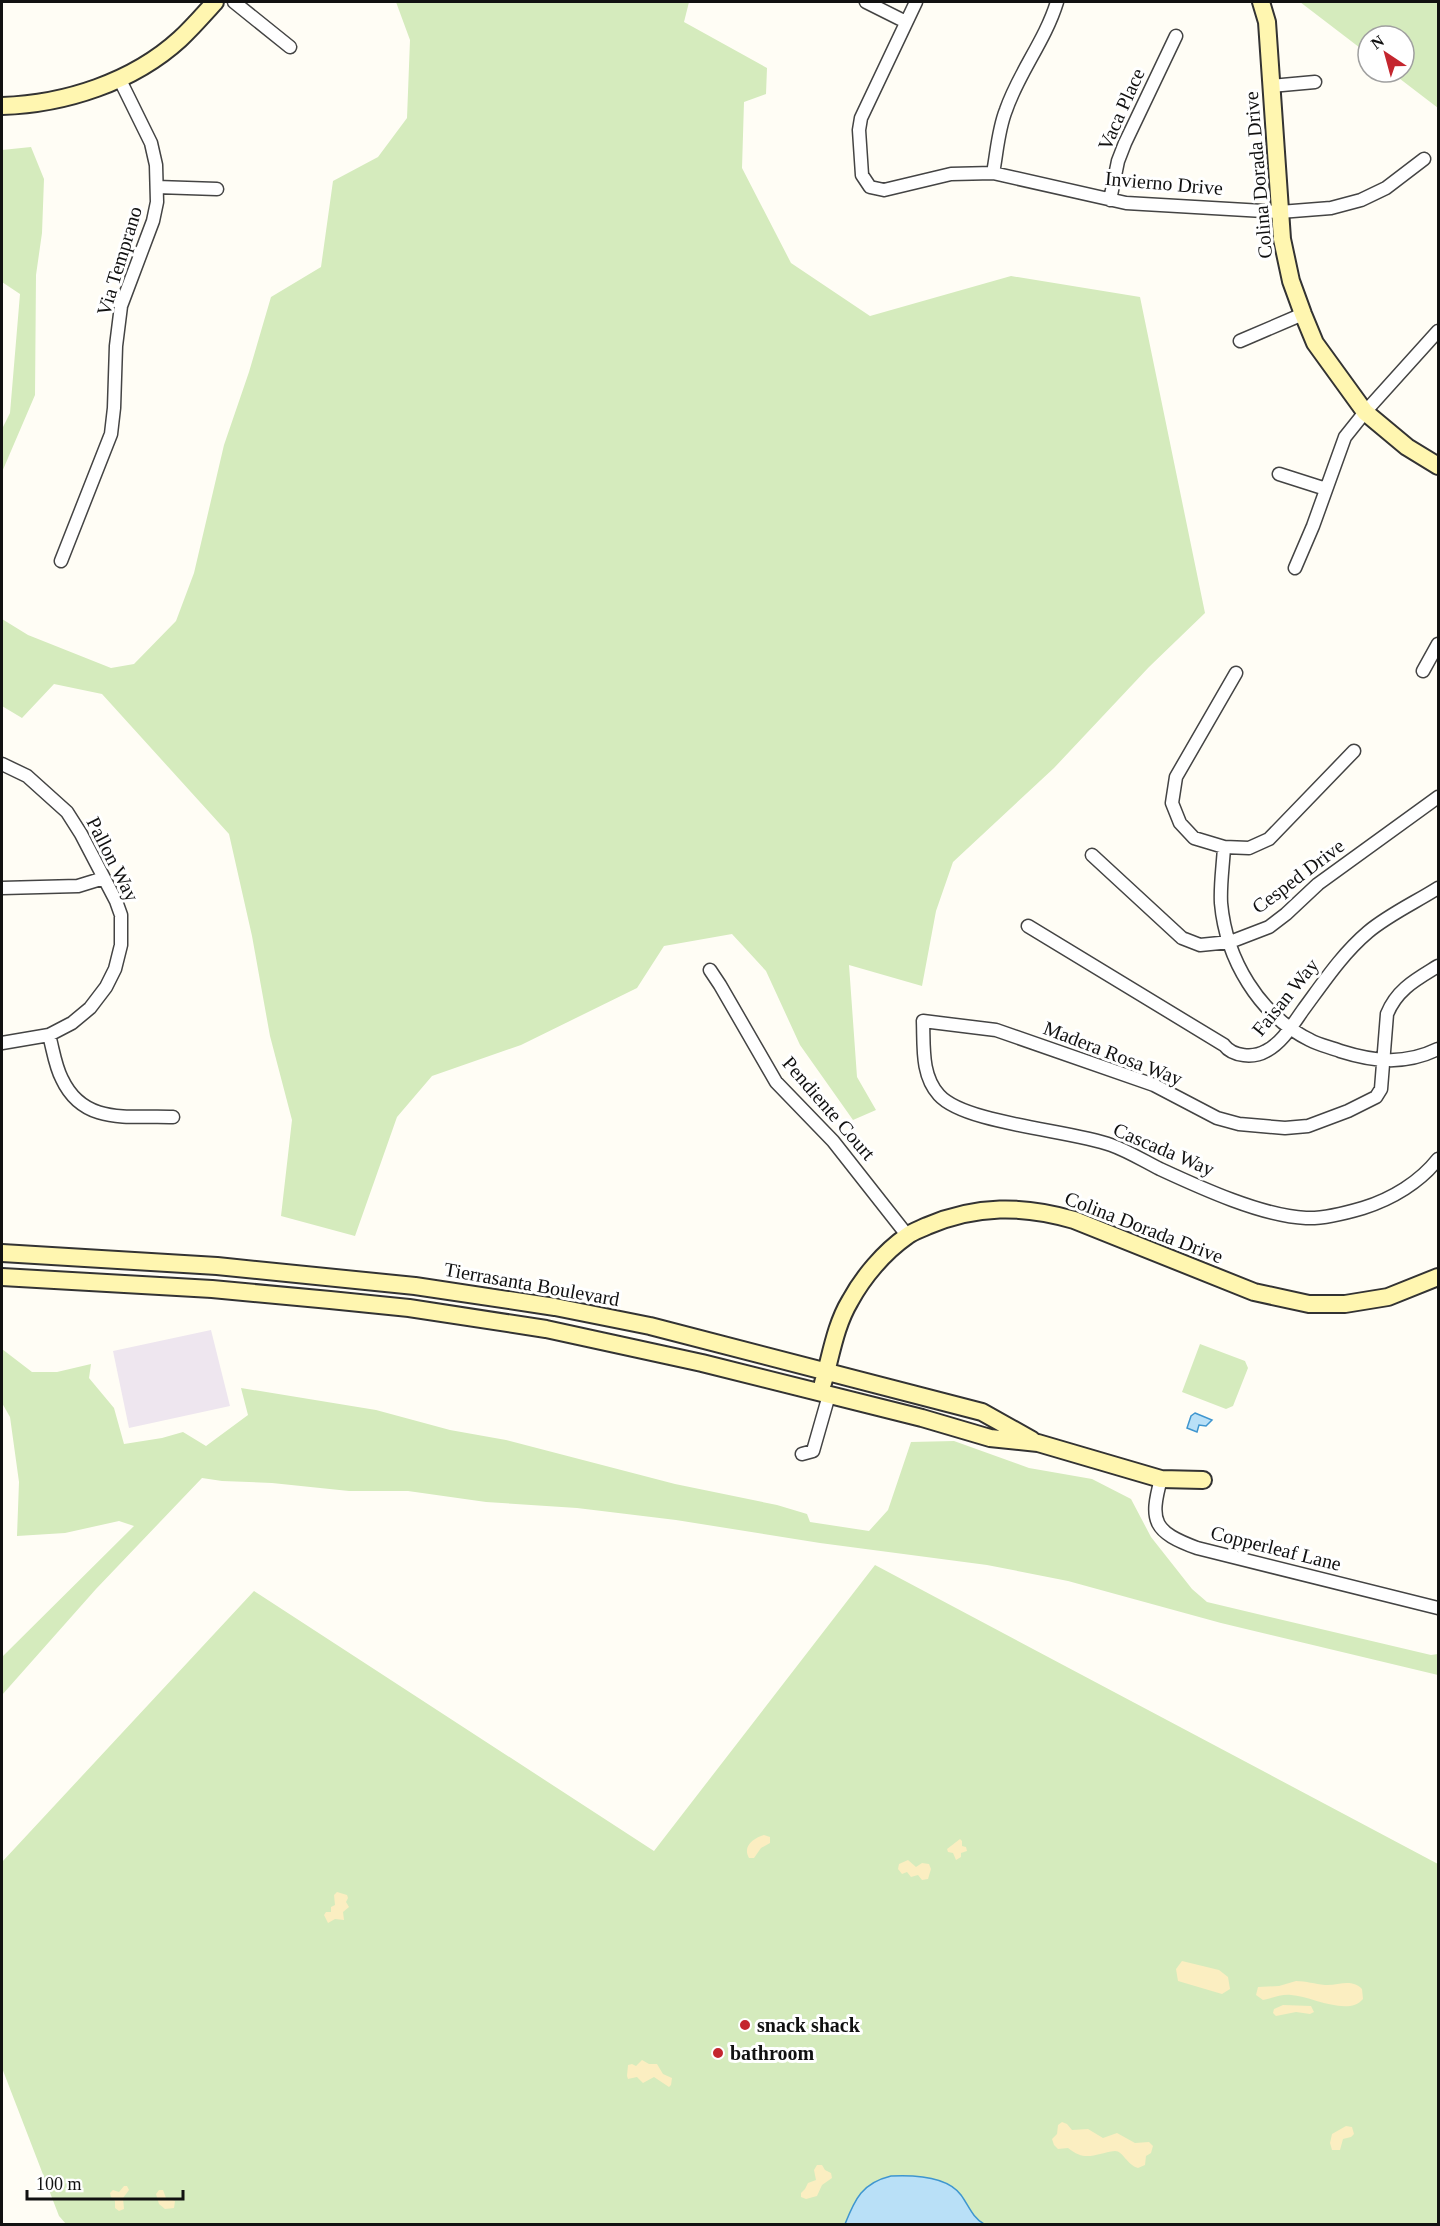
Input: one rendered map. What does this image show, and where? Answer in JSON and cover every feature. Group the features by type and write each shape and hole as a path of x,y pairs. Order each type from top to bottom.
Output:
{"street":[{"path":"2,106 57,100 88,92 119,78 151,61 180,39 215,2"},
{"path":"234,2 290,46"},
{"path":"866,2 906,22 916,2"},
{"path":"993,173 999,132 1006,109 1050,23 1057,2"},
{"name":"Colina Dorada Drive","path":"1261,2 1267,22 1282,239 1303,314 1315,343 1365,412 1407,447 1438,466"},
{"name":"Invierno Drive","path":"906,22 861,118 859,130 862,175 870,187 884,190 951,174 993,173 1126,203 1280,212 1331,208 1361,200 1386,188 1424,159"},
{"name":"Vaca Place","path":"1110,200 1118,161 1125,142 1176,36"},
{"name":"Via Temprano","path":"61,561 111,434 116,346 121,306 153,221 157,187 156,165 151,143 119,78"},
{"path":"1271,86 1315,82"},
{"path":"157,187 217,189"},
{"path":"1240,340 1303,314"},
{"path":"1295,568 1313,526 1345,437 1438,331"},
{"path":"1279,474 1326,489"},
{"path":"1423,671 1438,644"},
{"path":"1236,673 1176,777 1172,803 1180,823 1194,838 1224,848 1249,848 1269,838 1354,751"},
{"name":"Pallon Way","path":"2,764 27,776 67,812 81,834 121,915 121,945 115,969 106,987 90,1008 72,1023 48,1035 2,1043"},
{"name":"Cesped Drive","path":"1092,855 1182,938 1200,945 1230,942 1269,927 1318,884 1438,797"},
{"path":"1224,848 1221,900 1224,921 1237,964 1260,1001 1290,1028 1310,1041 1363,1058 1401,1061 1424,1056 1438,1049"},
{"path":"2,888 78,886 104,878"},
{"name":"Faisan Way","path":"1028,926 1224,1045 1228,1051 1245,1056 1265,1052 1274,1046 1290,1028 1344,954 1369,930 1438,888"},
{"name":"Madera Rosa Way","path":"923,1021 996,1030 1154,1085 1216,1118 1239,1124 1285,1128 1308,1126 1348,1111 1376,1097 1381,1089 1387,1014 1392,1003 1403,988 1438,966"},
{"name":"Pendiente Court","path":"710,970 776,1082 833,1141 908,1235"},
{"name":"Cascada Way","path":"923,1021 925,1070 932,1085 940,1096 968,1113 1111,1145 1179,1178 1271,1214 1308,1218 1346,1213 1377,1204 1407,1188 1438,1159"},
{"path":"48,1035 62,1079 74,1098 84,1108 101,1114 173,1117"},
{"name":"Colina Dorada Drive","path":"825,1394 826,1373 841,1319 849,1301 876,1265 908,1235 949,1217 1000,1208 1051,1214 1074,1220 1254,1292 1310,1304 1345,1304 1388,1297 1438,1277"},
{"name":"Tierrasanta Boulevard","path":"2,1253 217,1266 395,1284 555,1307 650,1326 982,1412 1038,1443"},
{"name":"Tierrasanta Boulevard","path":"2,1277 212,1289 310,1298 409,1308 546,1329 661,1353 922,1418 990,1438 1038,1443 1161,1479 1203,1480"},
{"path":"310,1298 334,1291 373,1297 386,1295 395,1284"},
{"path":"802,1454 813,1451 825,1394"},
{"name":"Copperleaf Lane","path":"1161,1479 1154,1505 1156,1523 1173,1539 1197,1548 1438,1608"}],"shaded area":[{"path":"211,1330 230,1406 129,1428 113,1351"}],"green space":[{"path":"396,2 689,2 684,22 767,68 766,94 744,102 742,168 791,263 870,316 1011,276 1140,297 1205,613 1149,667 1054,768 953,862 936,911 922,986 849,965 857,1077 876,1110 853,1120 800,1045 766,971 732,934 664,946 637,988 521,1045 432,1076 397,1117 355,1236 281,1216 292,1120 270,1036 252,936 229,834 102,694 54,684 22,718 2,706 2,619 28,635 111,668 134,664 176,621 194,573 224,445 271,297 321,267 333,181 378,157 407,118 410,40"},
{"path":"1300,2 1438,2 1438,108 1407,84 1416,84 1416,24 1356,24 1356,45"},
{"path":"31,147 44,179 42,233 36,275 35,395 2,472 2,429 10,413 20,294 2,282 2,150"},
{"path":"1200,1344 1245,1361 1248,1368 1233,1406 1226,1409 1182,1392"},
{"path":"2,1349 32,1372 57,1372 91,1364 89,1378 114,1408 124,1444 183,1432 206,1446 248,1415 241,1388 376,1410 450,1430 506,1440 675,1484 777,1505 807,1514 810,1522 869,1531 888,1510 911,1442 954,1441 1029,1468 1092,1479 1131,1499 1151,1537 1192,1589 1207,1602 1431,1655 1438,1654 1438,1675 1221,1623 1068,1581 987,1565 577,1508 486,1502 408,1491 349,1491 202,1478 96,1589 2,1695 2,1657 134,1526 119,1521 65,1533 17,1536 19,1482 10,1417 2,1403"},
{"path":"875,1565 1438,1864 1438,2224 66,2224 59,2216 2,2068 2,1862 254,1591 654,1851"}],"sand":[{"path":"764,1835 770,1837 770,1843 761,1848 754,1858 749,1858 748,1846 753,1840"},
{"path":"960,1839 967,1851 961,1853 961,1857 956,1860 953,1853 948,1852 947,1849"},
{"path":"908,1860 916,1867 922,1863 929,1864 931,1869 928,1879 922,1880 918,1875 911,1877 907,1872 902,1874 898,1869 899,1864"},
{"path":"337,1892 347,1895 346,1902 349,1907 343,1912 344,1920 335,1919 328,1923 324,1915 326,1912 331,1912 331,1907 335,1905 334,1895"},
{"path":"1182,1961 1219,1970 1228,1977 1230,1989 1222,1994 1178,1981 1176,1969"},
{"path":"1296,1981 1325,1985 1353,1984 1362,1989 1363,1999 1356,2004 1339,2006 1299,1996 1281,1996 1263,2000 1256,1995 1258,1987 1279,1986"},
{"path":"1283,2005 1311,2006 1314,2012 1310,2014 1296,2012 1276,2016 1273,2013 1274,2009"},
{"path":"642,2060 649,2064 657,2064 663,2074 672,2078 671,2085 669,2087 654,2077 643,2083 637,2077 628,2079 628,2065 636,2066"},
{"path":"1062,2122 1072,2130 1088,2129 1103,2138 1117,2133 1135,2143 1149,2142 1153,2146 1151,2153 1146,2156 1145,2165 1138,2168 1115,2151 1086,2156 1074,2153 1068,2148 1058,2149 1052,2139 1057,2134 1058,2125"},
{"path":"1346,2126 1352,2127 1354,2134 1343,2139 1340,2150 1332,2150 1330,2143 1332,2134"},
{"path":"817,2165 822,2165 831,2173 832,2178 822,2185 817,2196 806,2199 801,2197 808,2183 816,2180 814,2170"},
{"path":"127,2186 129,2190 123,2198 124,2209 119,2211 115,2208 115,2201 110,2193 113,2190 119,2192"},
{"path":"159,2190 163,2190 166,2198 175,2201 174,2208 165,2209 159,2204 156,2194"}],"water":[{"path":"1195,1413 1212,1420 1206,1426 1199,1425 1197,1432 1187,1428 1191,1416"},
{"path":"891,2176 929,2178 947,2184 961,2195 974,2215 984,2224 845,2224 861,2193 873,2183"}],"place":[{"name":"snack shack","path":"745,2025"},
{"name":"bathroom","path":"718,2053"}]}
